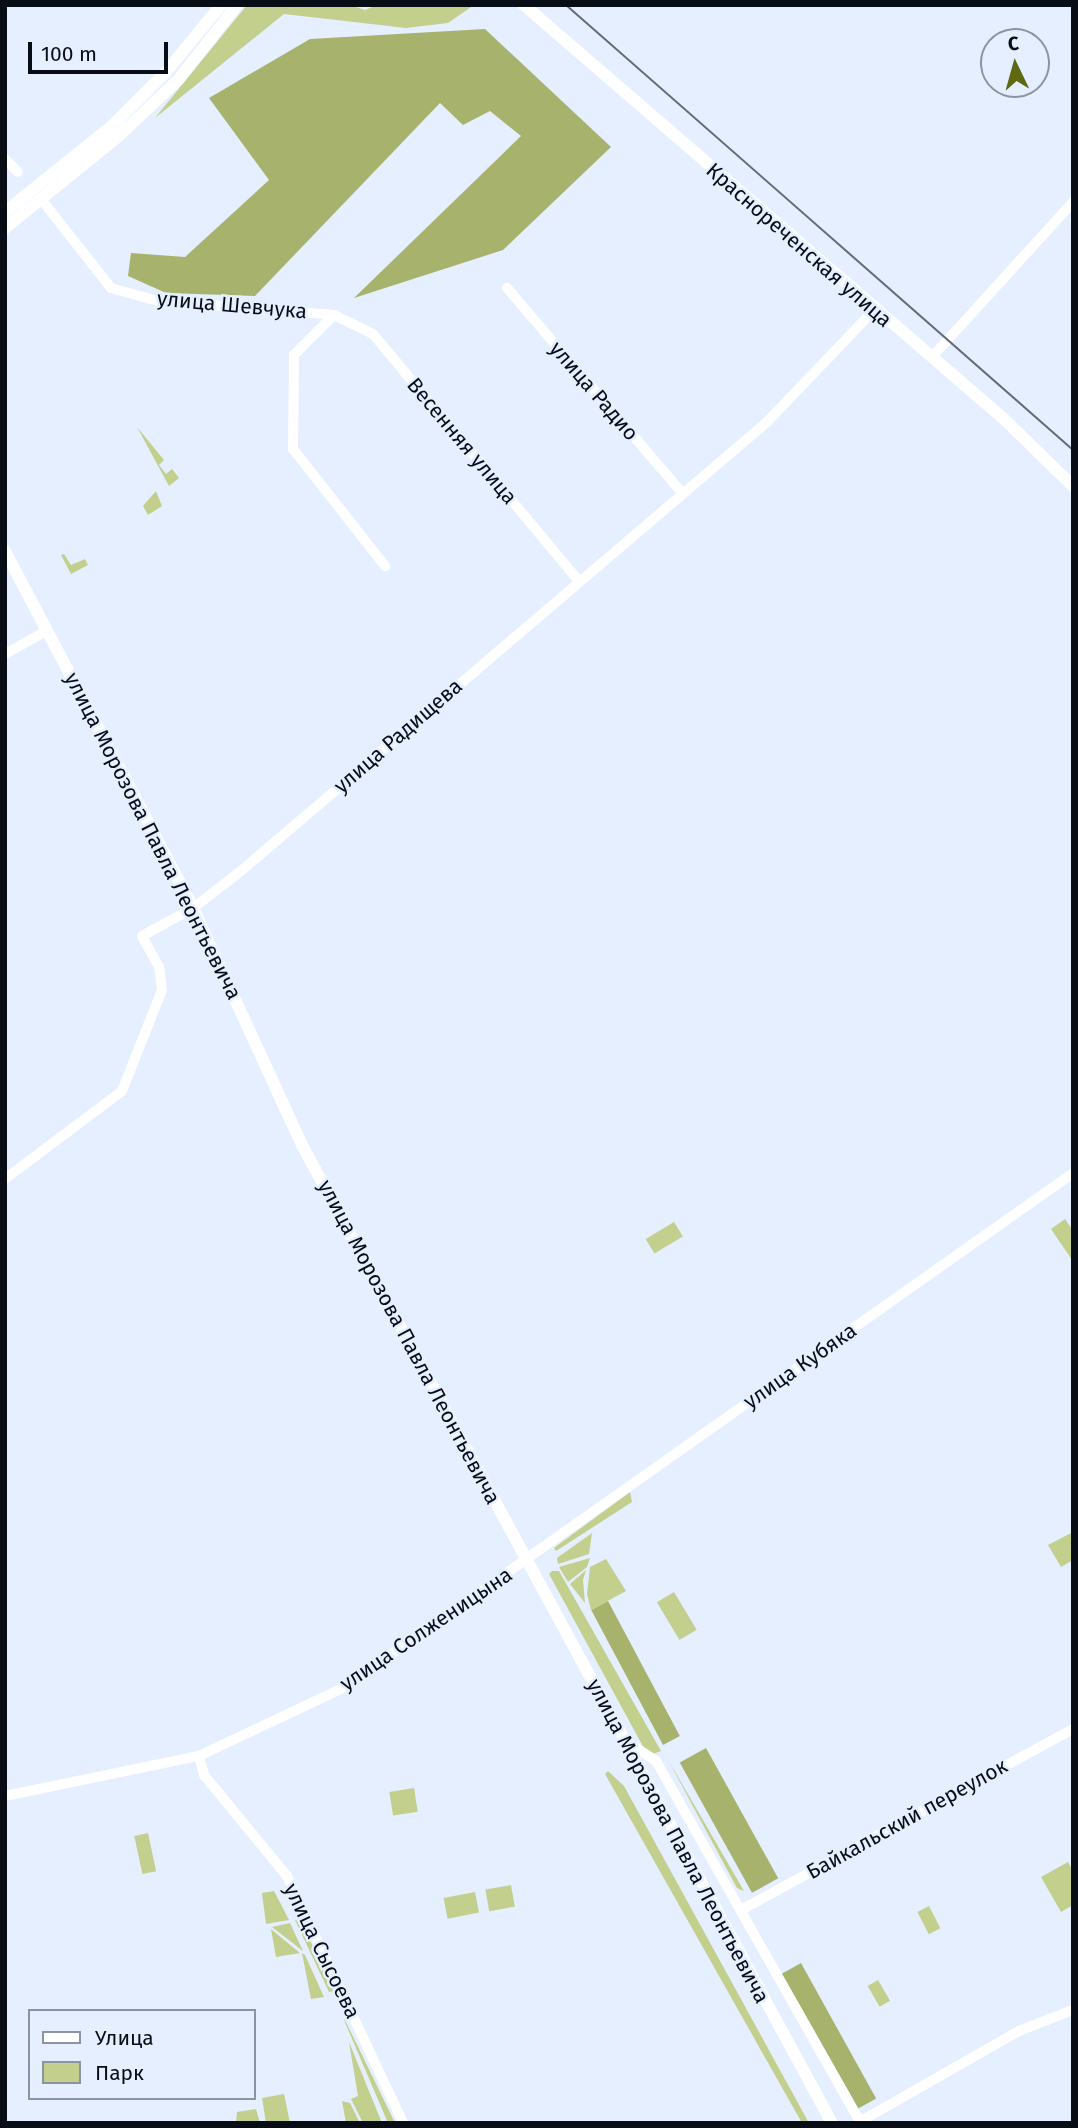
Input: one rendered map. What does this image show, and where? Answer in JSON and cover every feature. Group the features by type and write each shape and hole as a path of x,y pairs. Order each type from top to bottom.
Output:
{"main road":[{"path":"5,212 112,126 166,72 221,5"},
{"path":"5,228 178,80 237,5"},
{"name":"Краснореченская улица","path":"524,5 1032,444 1073,486"},
{"name":"улица Морозова Павла Леонтьевича","path":"5,551 192,908 302,1145 832,2123"}],"street":[{"path":"5,159 18,172"},
{"name":"улица Шевчука","path":"41,199 111,288 158,301 334,315"},
{"path":"932,357 1073,202"},
{"name":"улица Радио","path":"507,288 682,493"},
{"name":"улица Радищева","path":"5,1178 120,1095 162,990 159,967 142,936 192,908 241,872 767,422 874,310"},
{"name":"улица Шевчука","path":"334,315 294,355 293,449 385,566"},
{"name":"Весенняя улица","path":"334,315 373,334 579,581"},
{"path":"5,654 48,630"},
{"name":"улица Кубяка","path":"527,1560 1073,1173"},
{"name":"улица Солженицына","path":"5,1796 199,1756 345,1687 527,1560"},
{"name":"Байкальский переулок","path":"741,1910 1073,1729"},
{"path":"622,1738 656,1761 861,2122 1019,2031 1073,2010"},
{"name":"улица Сысоева","path":"199,1756 204,1775 287,1876 403,2123"}],"green space":[{"path":"247,5 350,5 365,10 377,5 474,5 448,23 406,28 284,14 155,118"},
{"path":"485,29 611,147 503,250 354,298 521,136 490,111 463,125 440,103 255,296 166,293 128,276 131,253 185,257 269,180 209,98 310,39"},
{"path":"137,427 164,460 159,465 166,474 172,469 179,478 169,486"},
{"path":"156,491 162,506 148,515 143,506"},
{"path":"64,554 71,565 85,559 88,565 71,574 61,555"},
{"path":"1065,1219 1073,1231 1072,1260 1051,1229"},
{"path":"674,1222 683,1237 654,1254 646,1239"},
{"path":"630,1492 632,1502 556,1551 554,1548"},
{"path":"1073,1532 1073,1560 1061,1567 1048,1545"},
{"path":"592,1533 589,1554 558,1564 557,1558"},
{"path":"590,1558 587,1567 568,1582 559,1567"},
{"path":"606,1559 626,1591 591,1610 587,1594 590,1567"},
{"path":"586,1570 583,1580 585,1603 570,1584"},
{"path":"559,1571 661,1751 650,1755 645,1750 549,1574"},
{"path":"674,1592 697,1630 680,1640 657,1602"},
{"path":"608,1601 680,1736 663,1745 591,1610"},
{"path":"706,1748 778,1878 752,1893 680,1763"},
{"path":"667,1758 744,1891 737,1888"},
{"path":"608,1771 624,1786 809,2123 802,2123 605,1774"},
{"path":"414,1788 418,1812 393,1816 389,1792"},
{"path":"148,1833 156,1871 142,1874 134,1836"},
{"path":"1068,1862 1073,1871 1073,1905 1061,1912 1041,1877"},
{"path":"511,1885 515,1907 489,1911 485,1890"},
{"path":"274,1891 289,1920 266,1924 262,1893"},
{"path":"475,1892 479,1913 448,1919 444,1898"},
{"path":"929,1906 940,1928 929,1934 917,1912"},
{"path":"300,1918 333,1991 329,1992 295,1920"},
{"path":"290,1923 303,1951 272,1927"},
{"path":"271,1929 300,1953 276,1957"},
{"path":"302,1953 305,1955 324,1997 311,1999"},
{"path":"801,1963 876,2099 856,2110 781,1974"},
{"path":"878,1980 890,2001 880,2007 868,1986"},
{"path":"345,2020 395,2123 388,2123"},
{"path":"349,2042 382,2123 363,2123 351,2099 358,2096"},
{"path":"284,2094 290,2123 266,2123 262,2098"},
{"path":"342,2101 350,2103 360,2123 346,2123"},
{"path":"256,2109 260,2123 236,2123 237,2112"}],"tram line":[{"path":"566,5 1073,450"}]}
